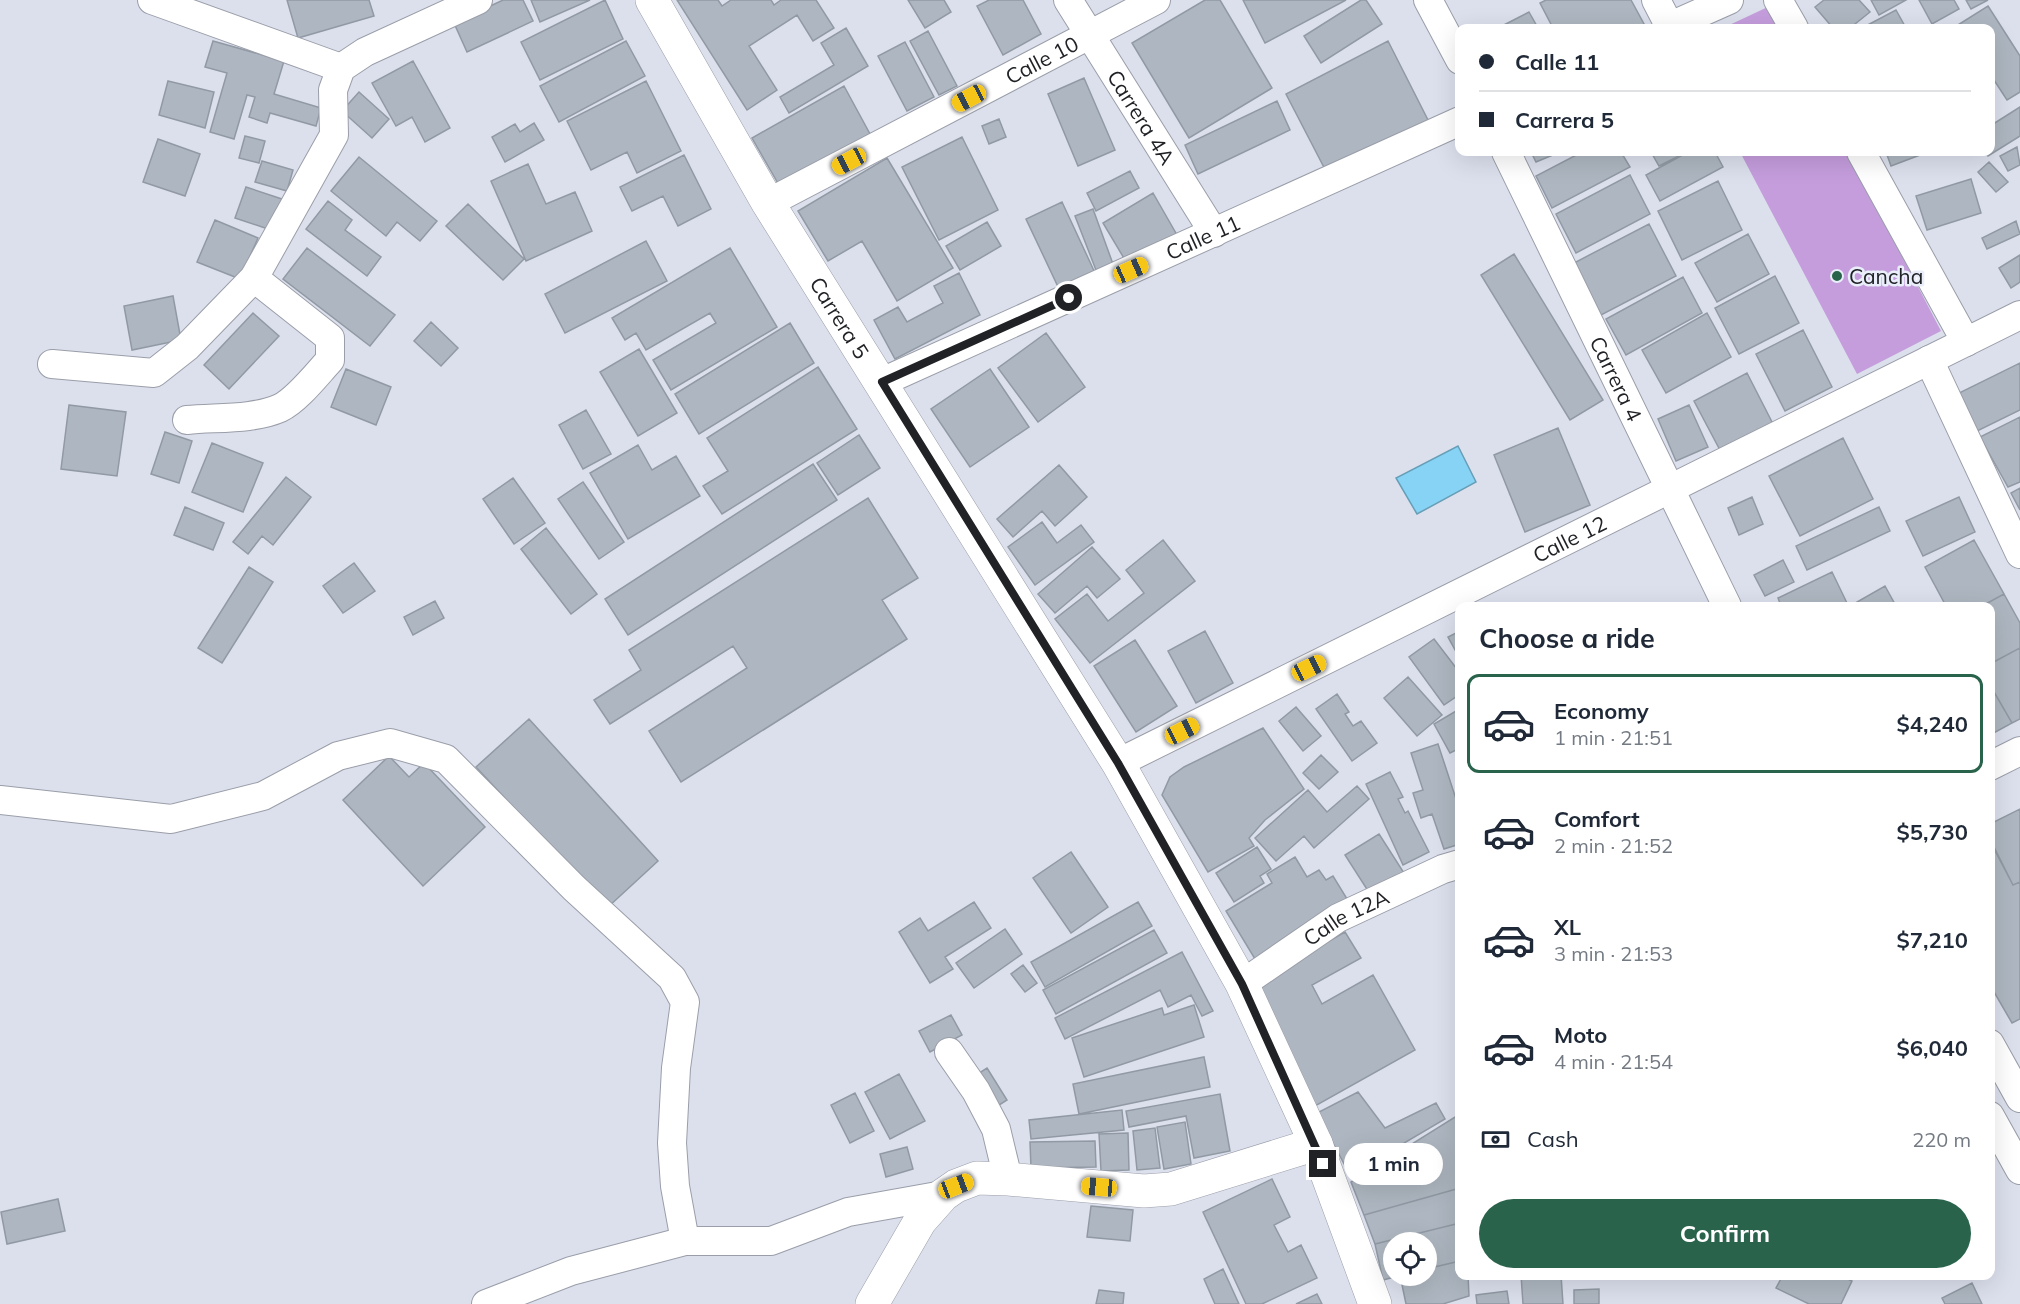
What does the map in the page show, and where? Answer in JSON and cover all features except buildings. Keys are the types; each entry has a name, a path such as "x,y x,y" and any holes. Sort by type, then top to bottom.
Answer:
{"main road":[{"name":"Carrera 5","path":"652,0 768,202 1118,763 1242,984 1316,1144 1376,1304"},
{"path":"872,1304 920,1221 943,1195 977,1178 1144,1191 1172,1189 1316,1144"}],"street":[{"path":"152,0 341,68"},
{"path":"52,364 154,373 187,347 254,278 334,135 333,90 341,68 365,52 478,0"},
{"name":"Carrera 4A","path":"1068,0 1214,233"},
{"name":"Calle 10","path":"768,202 1156,0"},
{"path":"1428,0 1455,51"},
{"path":"1656,0 1666,24"},
{"path":"1677,24 1729,0"},
{"path":"1778,0 1792,24"},
{"name":"Calle 11","path":"882,382 1455,124"},
{"name":"Carrera 4","path":"1508,156 1725,602"},
{"path":"1863,156 1966,342"},
{"path":"187,420 256,413 280,408 309,383 330,360 330,338 254,278"},
{"name":"Calle 12","path":"1118,763 2020,315"},
{"path":"1929,360 2020,554"},
{"path":"0,800 171,819 263,796 338,756 390,743 446,759 574,888 672,978 685,1002 676,1068 672,1143 675,1186 685,1240"},
{"path":"1995,764 2020,751"},
{"name":"Calle 12A","path":"1242,984 1338,918 1455,865"},
{"path":"949,1052 976,1091 996,1130 1008,1179"},
{"path":"1995,1053 2020,1098"},
{"path":"1995,1125 2020,1170"},
{"path":"486,1304 571,1271 685,1240 771,1241 848,1212 943,1195"}],"shaded area":[{"path":"1772,5 1782,24 1732,24"},
{"path":"1742,156 1850,156 1941,331 1857,374"}],"water":[{"path":"1458,446 1476,482 1417,514 1396,478"}],"place":[{"name":"Cancha","path":"1837,276"}],"route":[{"path":"1069,298 882,382 1118,763 1242,984 1316,1144 1323,1164"}]}
